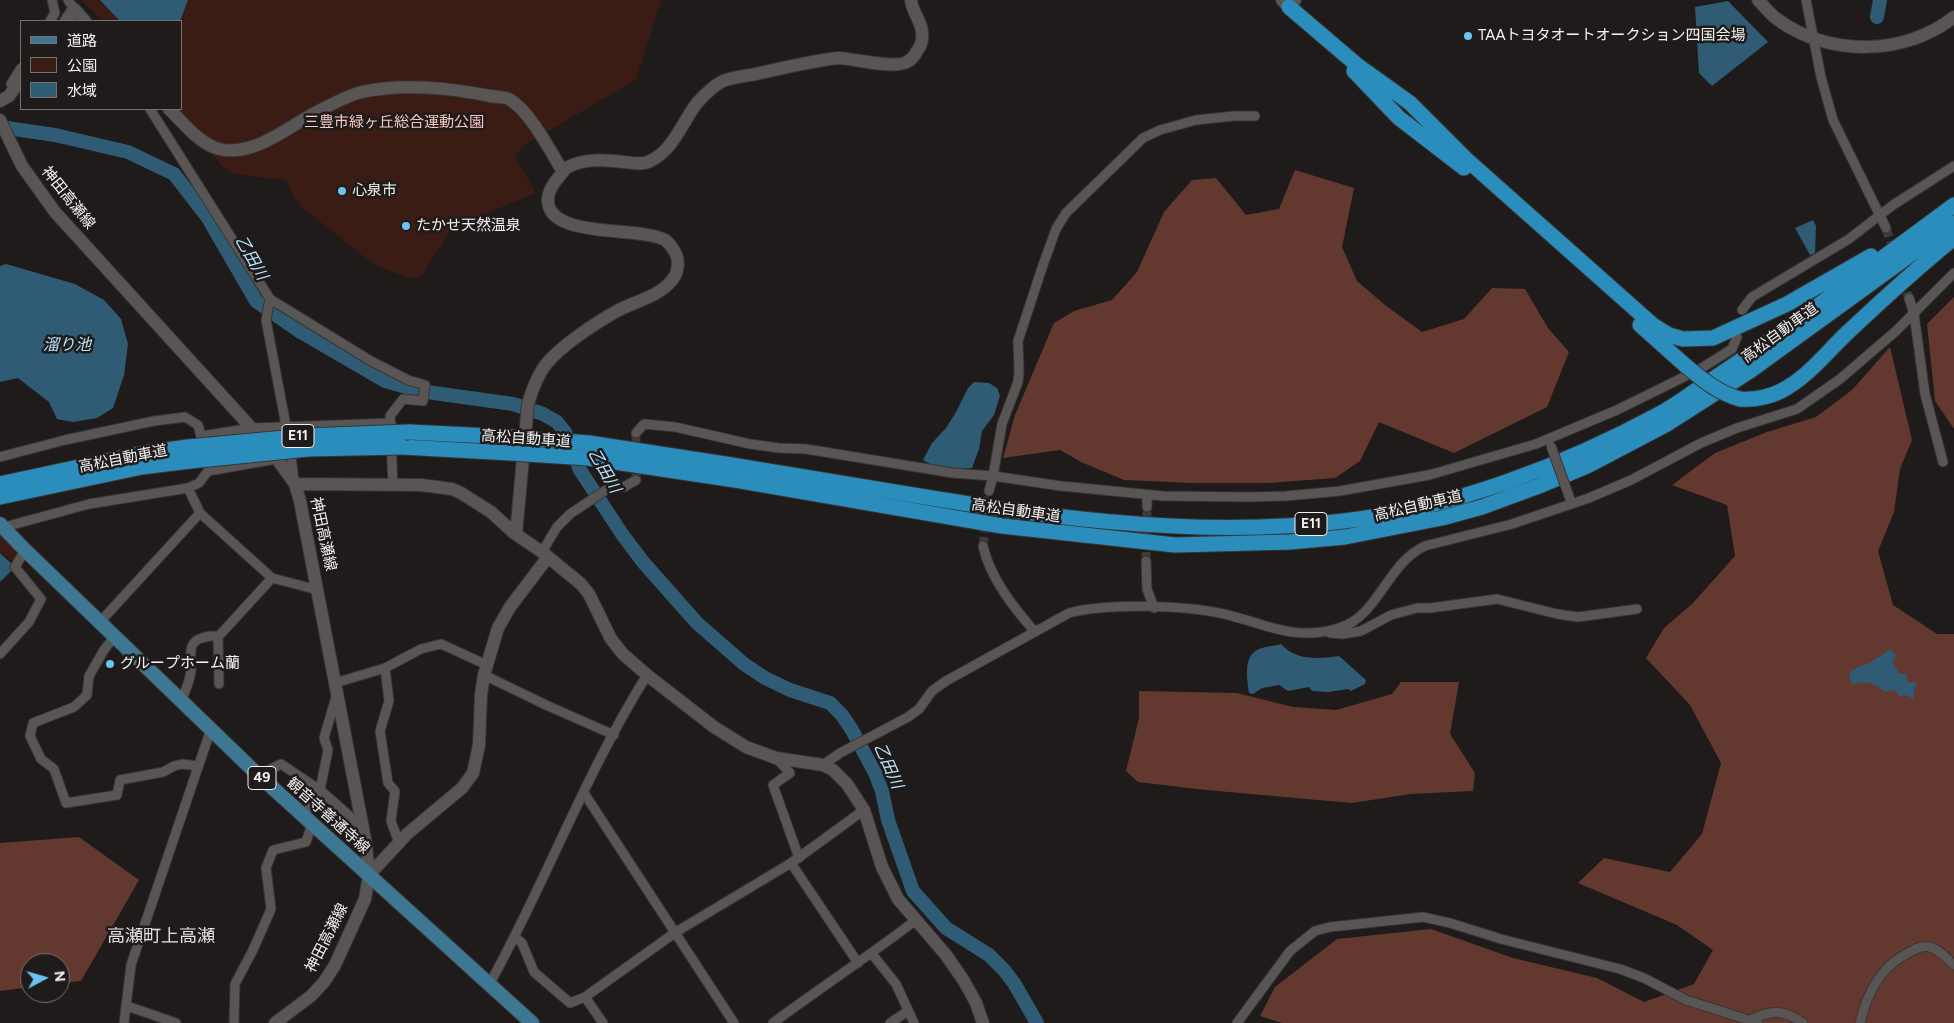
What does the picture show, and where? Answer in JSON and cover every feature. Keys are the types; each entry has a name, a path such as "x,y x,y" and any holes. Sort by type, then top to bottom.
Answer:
{"highway":[{"path":"1289,2 1357,65 1410,103 1466,159 1653,325 1669,335 1683,339 1713,338 1787,304 1921,230"},
{"path":"1289,2 1304,25 1356,73 1399,118 1460,165 1686,366 1728,396 1753,400 1767,397 1782,390 1804,375 1855,326 1954,238"},
{"name":"高松自動車道","path":"0,484 144,453 189,454 402,447 511,453 589,451 735,465 1002,510 1106,522 1230,527 1291,526 1345,521 1392,514 1438,503 1533,472 1663,412 1742,361 1954,205"},
{"name":"高松自動車道","path":"0,497 142,467 189,454 306,436 409,432 511,437 735,480 1002,526 1166,544 1290,542 1346,537 1442,518 1482,507 1587,466 1667,424 1750,371 1954,224"}],"main road":[{"name":"観音寺善通寺線","path":"3,526 25,550 211,730 532,1023"}],"street":[{"path":"51,20 55,13 52,0"},
{"path":"516,534 528,404 546,364 558,352 617,311 657,292 668,284 675,276 678,266 673,248 666,240 654,236 569,224 558,218 551,210 548,202 555,181 568,167 593,160 605,159 637,164 649,162 667,148 696,104 708,92 726,80 838,58 854,58 884,64 907,62 920,47 922,36 922,30 911,0"},
{"path":"1758,0 1777,19 1807,36 1846,47 1880,46 1910,41 1941,28 1954,17"},
{"path":"1806,0 1821,77 1833,120 1886,228"},
{"path":"66,20 71,5"},
{"path":"71,5 84,20"},
{"path":"1,101 20,70"},
{"path":"1,101 9,96 20,81"},
{"path":"170,110 198,137 218,148 234,150 258,144 315,113 360,92 392,88 444,89 472,92 508,99 525,113 563,172"},
{"path":"151,110 270,299 371,361 408,380 425,385 423,401 403,398 390,416 393,485"},
{"path":"989,491 1002,424 1018,382 1018,341 1049,247 1056,229 1066,213 1143,138 1160,130 1196,120 1255,116"},
{"name":"神田高瀬線","path":"1,122 22,166 55,212 252,428 278,459 295,484 304,514 362,827 369,875 365,899 335,965 324,982 311,996 275,1023"},
{"path":"1742,310 1752,297 1849,238 1880,214 1954,166"},
{"path":"1324,632 1351,623 1368,608 1394,572 1413,552 1425,546 1512,524 1571,501 1617,487 1700,443 1737,428 1797,409 1840,379 1914,314 1954,273"},
{"path":"1910,298 1925,394 1943,462"},
{"path":"270,299 266,320 292,456 295,484 421,485 452,489 478,502 580,584 589,594 611,639 623,654 714,727 746,747 776,758 823,765 833,770 847,784 864,810 882,867 898,899 946,955 964,981 976,1003 983,1023"},
{"path":"636,433 644,424 675,427 750,444 806,449 953,473 993,476 1061,486 1147,495 1250,497 1340,491 1429,475 1549,442 1700,369 1732,349 1738,337"},
{"path":"0,457 73,438 154,421 188,418 198,425 202,436 208,471"},
{"path":"202,436 252,428 391,423"},
{"path":"1549,442 1571,501"},
{"path":"3,526 89,504 188,488 198,483 208,471 292,456"},
{"path":"369,875 398,843 462,788 473,773 479,745 481,695 498,628 545,555 557,527 570,514 609,488 624,486 636,480"},
{"path":"188,488 200,513 272,578 318,590"},
{"path":"1147,495 1147,507"},
{"path":"100,622 200,513"},
{"path":"983,546 990,568 1017,611 1035,632"},
{"path":"0,654 28,622 41,599 14,567 25,550"},
{"path":"1146,562 1147,589 1154,608"},
{"path":"219,684 218,637 272,578"},
{"path":"823,765 840,753 908,717 919,709 932,691 946,681 1069,613 1083,609 1117,607 1154,608 1224,614 1297,634 1324,632 1343,634 1361,631 1392,615 1417,608 1458,605 1497,599 1557,614 1578,617 1637,610"},
{"path":"115,636 104,650 89,676 87,695 74,707 34,723 30,736 41,759 54,769 66,803 117,795 120,780 163,772 182,764 198,766"},
{"path":"181,701 191,671 190,654 193,643 196,640 212,636 218,637"},
{"path":"234,1023 235,984 254,950 270,909 266,868 273,850 306,842 308,820 320,790 328,750 324,738 336,689 385,668 421,649 441,644 546,705 614,734"},
{"path":"385,668 389,701 380,731 388,783 395,791 391,821 398,843"},
{"path":"489,985 614,734 647,675"},
{"path":"124,1023 131,965 211,730"},
{"path":"776,758 790,772 773,785 795,861 858,963"},
{"path":"259,775 281,764 320,790 362,827"},
{"path":"584,793 734,1023"},
{"path":"514,937 522,943 534,972 570,1003 585,997 676,932 795,861 864,810"},
{"path":"1237,1023 1290,951 1315,931 1330,927 1423,917 1450,923 1501,940 1620,969 1644,978 1686,1000 1754,1022 1763,1014 1777,1012 1796,1018 1803,1023"},
{"path":"773,1023 872,954 916,920"},
{"path":"1860,1023 1872,987 1885,969 1897,958 1918,948 1928,946 1936,949 1954,965"},
{"path":"872,954 896,984 914,1023"},
{"path":"585,997 603,1023"},
{"path":"127,1006 176,1023"},
{"path":"890,1023 908,1011"}],"green space":[{"name":"三豊市緑ヶ丘総合運動公園","path":"81,0 661,0 636,80 522,146 515,157 536,193 473,219 450,232 421,276 411,279 373,264 298,204 286,180 234,174 221,165 180,110 182,110 182,20 102,20"},
{"path":"0,532 21,550 14,563 0,551"}],"shaded area":[{"path":"1295,170 1354,188 1342,247 1357,281 1385,305 1422,332 1464,319 1492,288 1525,289 1548,328 1569,352 1547,407 1454,453 1379,422 1360,461 1335,478 1268,483 1192,483 1124,480 1081,462 1060,450 1003,458 1015,415 1054,323 1074,311 1112,300 1137,272 1164,212 1192,180 1216,178 1246,215 1279,209"},
{"path":"1954,297 1954,429 1935,401 1927,324"},
{"path":"1890,347 1912,440 1900,469 1894,512 1878,551 1893,605 1937,634 1954,634 1954,1023 1282,1023 1260,1016 1275,987 1337,939 1431,929 1513,958 1597,978 1644,1002 1694,984 1713,950 1677,925 1578,883 1604,858 1670,872 1702,834 1721,763 1690,705 1646,658 1664,628 1692,604 1735,556 1727,505 1672,485 1715,453 1767,432 1816,417 1852,390"},
{"path":"1401,682 1459,682 1450,734 1475,773 1473,791 1410,794 1352,803 1138,782 1126,771 1139,718 1139,691 1237,693 1293,707 1336,710 1392,694"},
{"path":"79,837 139,880 81,981 70,982 70,953 20,953 20,988 0,991 0,843"}],"water":[{"path":"100,0 188,0 180,20 119,20"},
{"path":"1728,1 1768,42 1712,86 1699,73 1695,7"},
{"path":"1813,220 1816,226 1815,253 1810,255 1795,228"},
{"name":"溜り池","path":"6,264 75,284 104,300 121,319 128,344 124,375 113,408 97,418 73,422 57,419 49,402 18,378 0,382 0,266"},
{"path":"974,382 989,383 997,388 1000,396 994,415 982,431 979,449 972,468 953,469 940,467 923,460 932,443 946,428 968,388"},
{"path":"0,553 15,567 0,582"},
{"path":"1281,644 1287,650 1308,658 1339,656 1366,680 1365,684 1351,691 1348,689 1328,692 1312,691 1309,687 1288,691 1279,685 1262,688 1253,694 1249,693 1247,667 1251,655 1262,648"},
{"path":"1891,649 1896,656 1892,663 1900,674 1906,674 1908,683 1917,682 1914,690 1914,700 1907,695 1899,696 1895,690 1885,692 1869,683 1852,685 1849,673 1860,666 1868,664"}],"waterway":[{"path":"1877,17 1880,0"},
{"name":"乙田川","path":"0,127 55,135 128,152 174,174 208,218 256,301 299,331 385,381 420,391 513,404 543,414 557,422 565,432 580,470 622,534 643,562 697,623 744,664 765,678 790,690 830,703 842,715 875,773 882,791 888,820 913,891 946,928 989,955 1004,970 1014,983 1037,1023"}],"tunnel":[{"path":"1886,228 1909,298"},
{"path":"636,433 636,480"},
{"path":"983,546 989,491"},
{"path":"1146,561 1147,507"}],"place":[{"name":"TAAトヨタオートオークション四国会場","path":"1468,36"},
{"name":"心泉市","path":"342,191"},
{"name":"たかせ天然温泉","path":"406,226"},
{"name":"グループホーム蘭","path":"110,664"}],"district":[{"name":"高瀬町上高瀬","path":"161,937"}]}
